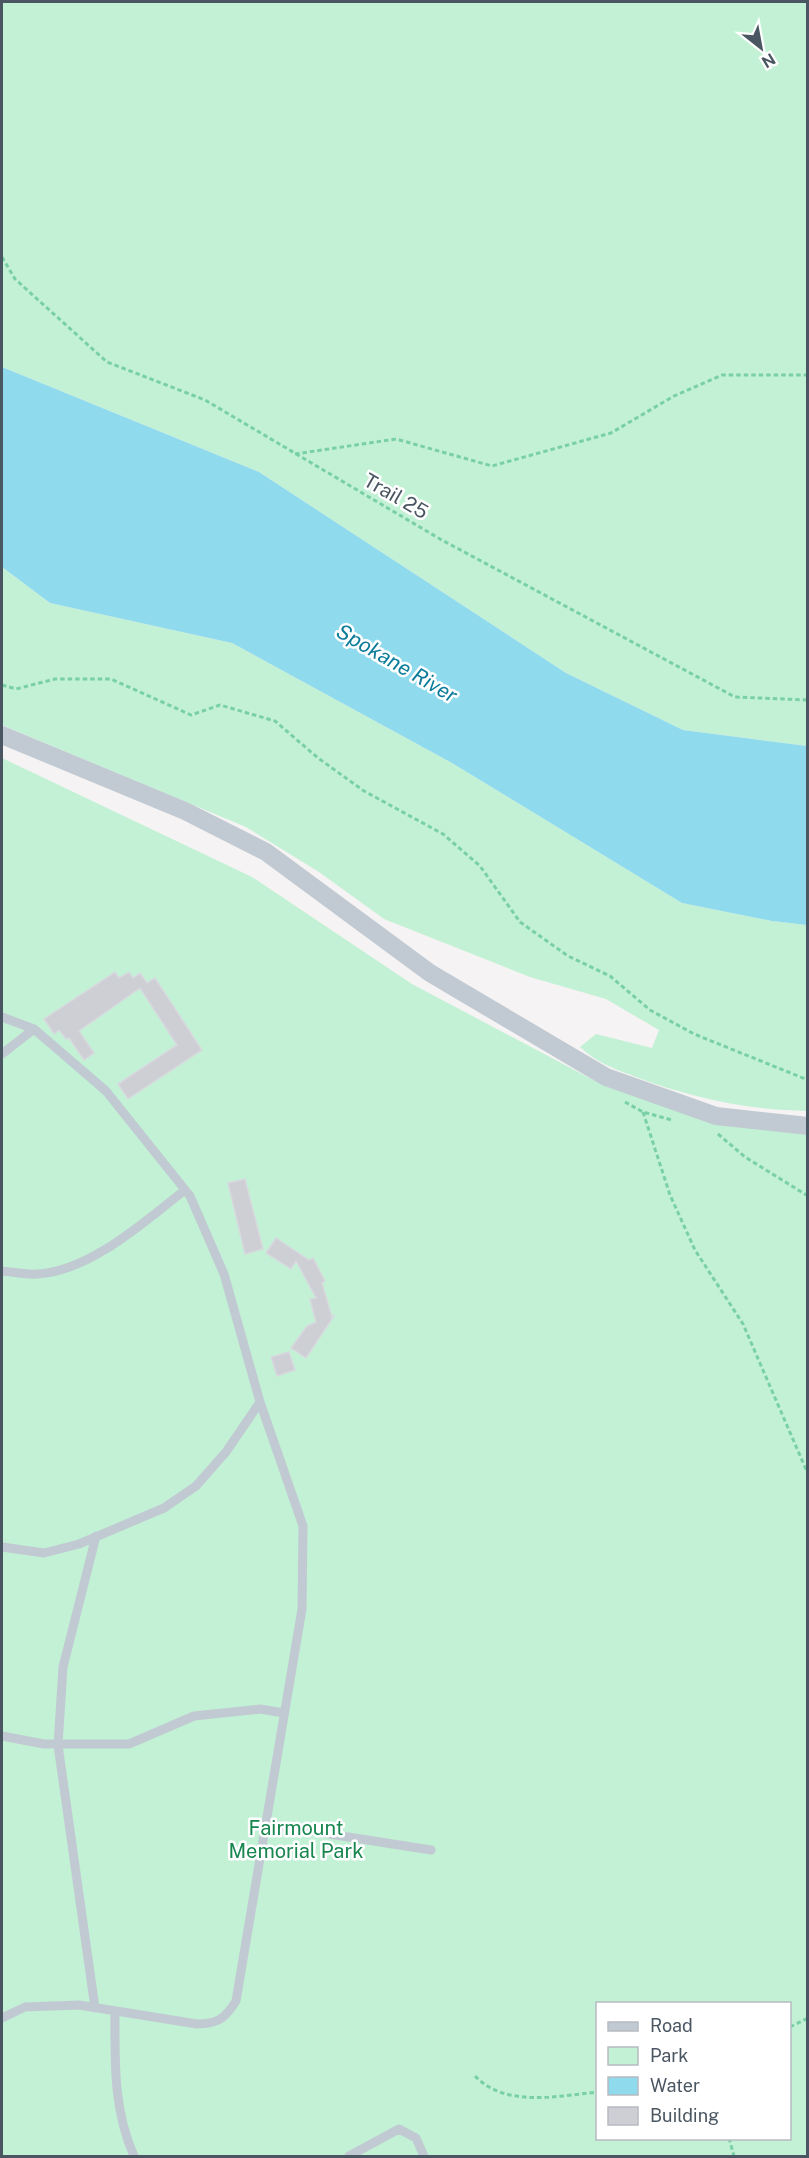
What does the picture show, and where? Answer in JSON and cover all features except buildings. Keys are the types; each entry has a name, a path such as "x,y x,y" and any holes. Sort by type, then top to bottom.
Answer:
{"street":[{"path":"2,735 185,811 266,852 430,974 606,1077 716,1116 807,1126"}],"lane":[{"path":"2,1017 34,1029 106,1091 185,1190 224,1274 260,1401 303,1526 302,1609 236,2001 227,2014 215,2024 197,2024 79,2005 25,2007 2,2018"},
{"path":"2,1054 34,1029"},
{"path":"2,1271 40,1274 103,1251 140,1228 185,1190"},
{"path":"2,1547 44,1553 79,1544 164,1508 196,1486 226,1452 260,1401"},
{"path":"95,2007 58,1744 63,1667 96,1536"},
{"path":"2,1736 58,1744 129,1744 194,1716 230,1710 260,1709 284,1713"},
{"path":"266,1824 431,1850"},
{"path":"115,2011 116,2089 122,2130 134,2157"},
{"path":"349,2157 399,2129 416,2138 424,2157"}],"path":[{"name":"Trail 25","path":"2,257 15,279 107,362 205,400 440,539 735,697 807,700"},
{"path":"293,454 396,439 492,466 611,433 674,396 722,375 807,375"},
{"path":"2,685 16,689 55,679 111,679 190,715 220,705 275,721 318,758 364,791 444,834 480,866 520,922 568,956 610,976 650,1010 694,1034 807,1080"},
{"path":"643,1112 679,1214 695,1250 743,1324 807,1474"},
{"path":"717,1132 744,1157 807,1196"},
{"path":"791,2026 807,2018"},
{"path":"475,2076 487,2087 506,2095 529,2097 596,2092"},
{"path":"729,2140 734,2157"}],"green space":[{"path":"2,2 807,2 807,746 683,730 566,673 259,472 2,367"},
{"path":"2,567 50,603 232,643 452,763 682,903 772,921 807,925 807,1111 720,1102 657,1084 606,1065 580,1047 596,1034 652,1048 659,1030 606,999 530,977 384,919 319,872 246,827 2,725"},
{"name":"Fairmount Memorial Park","path":"2,758 252,877 412,984 597,1082 807,1134 807,2156 2,2156"}],"water":[{"name":"Spokane River","path":"2,367 259,472 566,673 683,730 807,746 807,925 772,921 682,903 452,763 232,643 50,603 2,567"}]}
